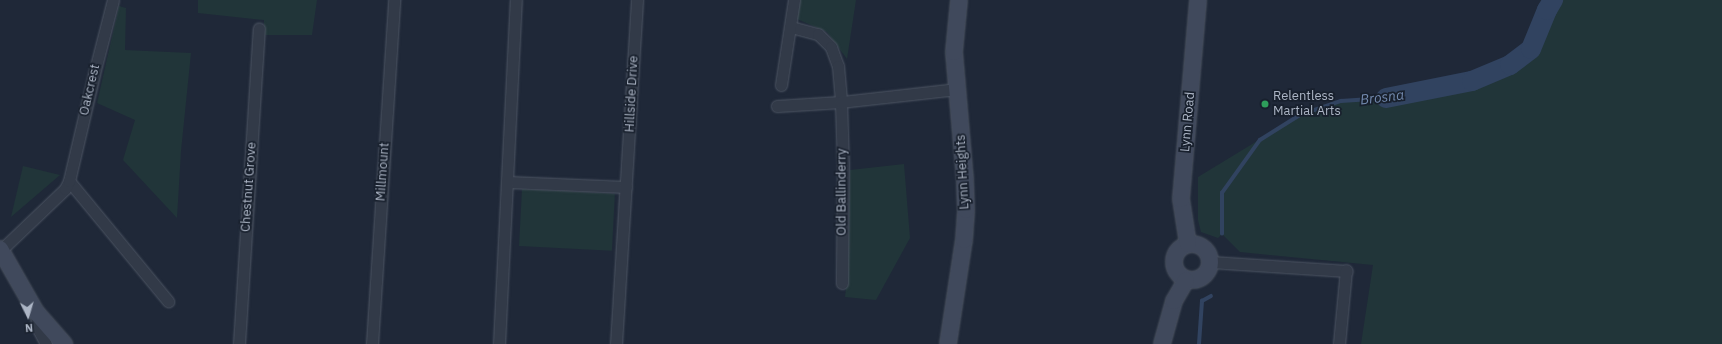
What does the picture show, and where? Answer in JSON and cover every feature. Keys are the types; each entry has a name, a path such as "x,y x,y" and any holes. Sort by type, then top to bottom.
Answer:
{"street":[{"name":"Oakcrest","path":"0,249 65,190 69,182 113,0"},
{"name":"Millmount","path":"372,344 394,0"},
{"path":"499,344 516,0"},
{"name":"Hillside Drive","path":"616,344 637,0"},
{"path":"781,85 794,0"},
{"name":"Lynn Heights","path":"948,344 964,240 966,210 965,180 954,52 959,0"},
{"name":"Lynn Road","path":"1188,244 1182,199 1198,0"},
{"name":"Old Ballinderry","path":"791,27 818,34 831,47 838,66 841,102 843,196 842,283"},
{"name":"Chestnut Grove","path":"240,344 259,29"},
{"path":"777,106 841,102 956,88"},
{"path":"69,182 168,301"},
{"path":"508,182 626,187"},
{"path":"1188,244 1197,244 1204,248 1209,254 1211,262 1210,270 1204,276 1196,280 1186,280 1177,272 1174,263 1175,255 1179,249 1188,244"},
{"path":"0,249 36,312 64,344"},
{"path":"1211,262 1347,270 1339,344"},
{"path":"1162,344 1174,301 1186,280"},
{"path":"36,312 37,327 46,344"}],"green space":[{"path":"198,0 317,0 312,35 264,35 264,20 198,13"},
{"path":"798,0 856,0 847,59 827,32 797,19 796,11"},
{"path":"1553,0 1722,0 1722,344 1361,344 1373,265 1240,252 1222,234 1218,238 1201,232 1198,220 1198,177 1300,115 1341,101 1386,98 1472,81 1510,65 1531,49 1547,10"},
{"path":"119,6 126,8 125,50 191,53 181,151 177,218 123,160 135,120 97,103"},
{"path":"904,164 910,238 876,300 845,297 847,280 850,170"},
{"path":"23,166 60,175 11,217"},
{"path":"522,189 615,194 612,251 519,246"}],"waterway":[{"name":"Brosna","path":"1386,98 1472,81 1510,65 1531,49 1547,10 1553,0"},
{"name":"Brosna","path":"1222,234 1222,193 1260,140 1300,115 1341,101 1386,98"},
{"name":"Brosna","path":"1199,344 1202,301 1211,296"}],"place":[{"name":"Relentless Martial Arts","path":"1265,104"}]}
